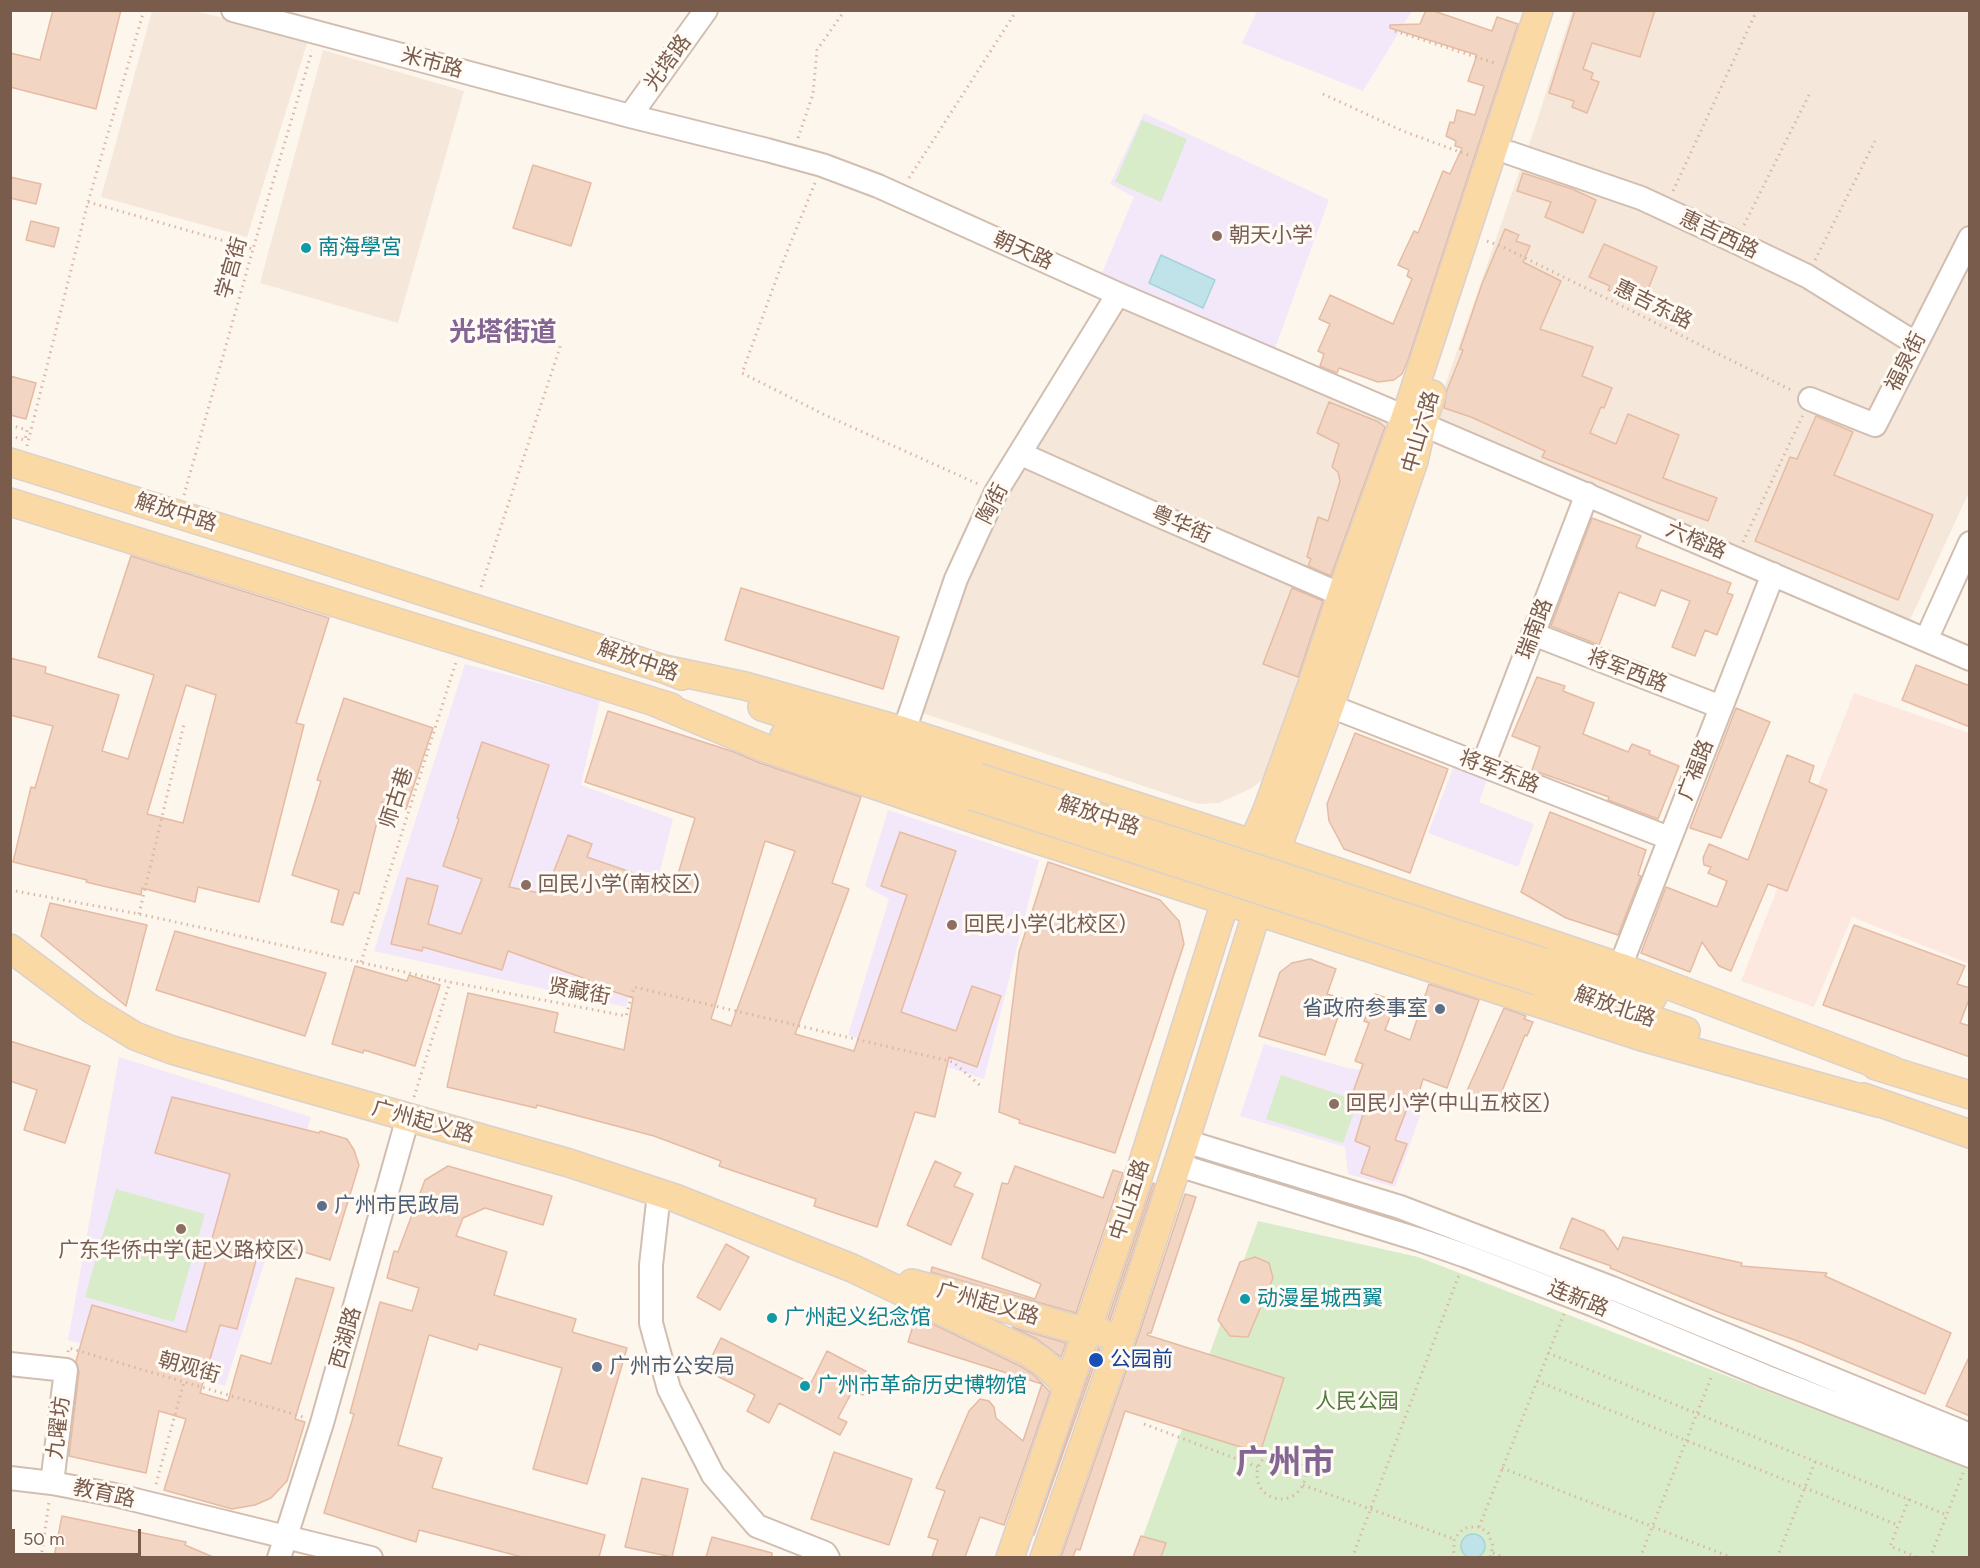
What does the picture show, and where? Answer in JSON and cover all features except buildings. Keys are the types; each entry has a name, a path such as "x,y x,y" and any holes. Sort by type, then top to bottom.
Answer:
{"main road":[{"name":"中山六路","path":"1261,873 1275,788 1342,595 1414,421 1482,239 1520,72 1539,10"},
{"name":"中山六路","path":"1261,873 1330,706 1414,461 1414,421 1500,158 1557,10"},
{"name":"解放中路","path":"16,464 664,669 727,695 975,786"},
{"name":"解放中路","path":"10,502 654,702 975,786 1261,873"},
{"path":"664,669 745,686 904,731 1261,873 1642,1037 1878,1103"},
{"path":"654,702 739,738 856,780 1227,900 1261,873"},
{"path":"1261,873 1620,967 1892,1070"},
{"name":"中山五路","path":"1010,1557 1067,1391 1227,900 1261,873"},
{"name":"中山五路","path":"1044,1557 1124,1329 1182,1153 1261,873"},
{"name":"解放北路","path":"1261,873 1540,972 1878,1103 1970,1134"},
{"name":"广州起义路","path":"10,948 91,1009 135,1036 172,1050 580,1167 659,1193 852,1268 1028,1352 1061,1379 1067,1391"},
{"name":"解放北路","path":"1540,972 1892,1070 1970,1095"},
{"name":"广州起义路","path":"852,1268 981,1301 1054,1324 1102,1333 1124,1329"}],"street":[{"name":"米市路","path":"233,10 630,116"},
{"name":"光塔路","path":"630,116 706,10"},
{"name":"朝天路","path":"630,116 822,165 898,195 1118,294 1414,421"},
{"name":"惠吉西路","path":"1500,158 1641,198 1807,276 1916,344"},
{"name":"福泉街","path":"1810,399 1875,425 1970,238"},
{"name":"陶街","path":"904,731 956,579 996,492 1118,294"},
{"name":"六榕路","path":"1414,421 1970,659"},
{"name":"粤华街","path":"1021,454 1342,595"},
{"name":"瑞南路","path":"1482,765 1587,494"},
{"path":"1926,640 1970,543"},
{"name":"广福路","path":"1620,967 1773,574"},
{"name":"将军西路","path":"1533,634 1721,707"},
{"name":"将军东路","path":"1330,706 1669,838"},
{"name":"西湖路","path":"283,1547 322,1423 408,1117"},
{"name":"连新路","path":"1182,1153 1571,1296 1968,1461"},
{"name":"连新路","path":"1182,1153 1400,1207 1612,1288 1970,1435"},
{"path":"659,1193 651,1265 651,1323 669,1389 712,1475 757,1526 825,1553 828,1557"},
{"path":"10,1364 66,1370"},
{"name":"九曜坊","path":"52,1483 66,1370"},
{"name":"教育路","path":"10,1478 52,1483 151,1504 283,1547 370,1557"}],"path":[{"path":"16,464 144,10"},
{"path":"792,156 813,94 817,50 845,10"},
{"path":"898,195 1017,10"},
{"path":"1665,209 1757,10"},
{"path":"1395,31 1520,72"},
{"name":"学宫街","path":"179,514 317,32"},
{"path":"1736,242 1810,93"},
{"path":"1323,94 1403,131 1500,158"},
{"path":"1807,276 1875,141"},
{"path":"822,165 780,269 742,374 825,415 996,492"},
{"path":"88,202 253,249"},
{"name":"惠吉东路","path":"1482,239 1505,248 1810,399"},
{"path":"474,608 561,344"},
{"path":"1736,558 1810,399"},
{"path":"10,425 27,430 25,440 10,436"},
{"name":"师古巷","path":"361,962 462,643"},
{"path":"139,914 184,724"},
{"name":"贤藏街","path":"10,890 139,914 450,982 626,1016 634,987 953,1062 982,1087"},
{"path":"408,1117 450,982"},
{"path":"1352,1557 1466,1256"},
{"path":"1479,1527 1571,1296"},
{"name":"朝观街","path":"66,1370 69,1348 322,1423"},
{"path":"1548,1353 1947,1515"},
{"path":"1640,1557 1719,1357"},
{"path":"1537,1381 1898,1525"},
{"path":"151,1504 183,1382"},
{"path":"1144,1424 1258,1467"},
{"path":"1283,1451 1293,1454 1305,1470 1303,1485 1293,1496 1285,1499 1268,1496 1258,1483 1258,1467 1272,1452 1283,1451"},
{"path":"1777,1557 1815,1461"},
{"path":"1930,1557 1968,1461"},
{"path":"1502,1468 1733,1557"},
{"name":"九曜坊","path":"42,1557 52,1483"},
{"path":"1303,1485 1454,1539"},
{"path":"1910,1499 1890,1546 1919,1557"},
{"path":"1457,1557 1454,1552 1454,1539 1463,1529 1469,1527 1479,1527 1488,1533 1492,1539 1490,1557"},
{"path":"1492,1552 1505,1557"}],"shaded area":[{"path":"152,11 193,11 309,37 247,237 101,197"},
{"path":"1257,11 1412,11 1363,91 1242,43"},
{"path":"1572,11 1969,11 1969,492 1909,622 1434,417 1536,124"},
{"path":"323,50 464,91 398,323 260,283"},
{"name":"朝天小学","path":"1144,113 1329,200 1274,351 1102,273 1134,197 1110,184"},
{"path":"1118,307 1394,424 1265,778 1252,788 1219,803 1198,804 916,711 962,586 1003,500"},
{"name":"回民小学(南校区)","path":"465,664 600,699 581,785 673,819 626,1007 374,951"},
{"path":"1854,693 1969,733 1969,964 1852,917 1814,1007 1741,981"},
{"path":"1455,763 1489,775 1479,802 1534,824 1518,867 1428,833"},
{"name":"回民小学(北校区)","path":"888,810 1039,860 984,1079 848,1035 889,899 865,886"},
{"name":"回民小学(中山五校区)","path":"1264,1044 1344,1067 1378,1073 1428,1093 1395,1187 1348,1174 1345,1147 1240,1116"},
{"name":"广东华侨中学(起义路校区)","path":"119,1057 311,1117 225,1386 68,1340"}],"green space":[{"path":"1142,120 1187,139 1161,202 1115,182"},
{"path":"1281,1075 1358,1101 1343,1143 1266,1119"},
{"path":"116,1189 205,1214 174,1322 85,1297"},
{"name":"人民公园","path":"1258,1221 1418,1257 1969,1469 1969,1557 1135,1558"}],"water":[{"path":"1161,255 1215,280 1203,308 1149,283"},
{"path":"1473,1534 1478,1535 1484,1541 1484,1551 1478,1557 1473,1558 1468,1557 1462,1551 1461,1546 1462,1541 1468,1535"}],"place":[{"name":"朝天小学","path":"1217,236"},
{"name":"南海學宮","path":"306,248"},
{"name":"回民小学(南校区)","path":"526,885"},
{"name":"回民小学(北校区)","path":"952,925"},
{"name":"省政府参事室","path":"1440,1009"},
{"name":"回民小学(中山五校区)","path":"1334,1104"},
{"name":"广州市民政局","path":"322,1206"},
{"name":"广东华侨中学(起义路校区)","path":"181,1229"},
{"name":"动漫星城西翼","path":"1245,1299"},
{"name":"广州起义纪念馆","path":"772,1318"},
{"name":"公园前","path":"1096,1360"},
{"name":"广州市公安局","path":"597,1367"},
{"name":"广州市革命历史博物馆","path":"805,1386"}],"district":[{"name":"光塔街道","path":"503,333"},
{"name":"广州市","path":"1285,1463"}]}
